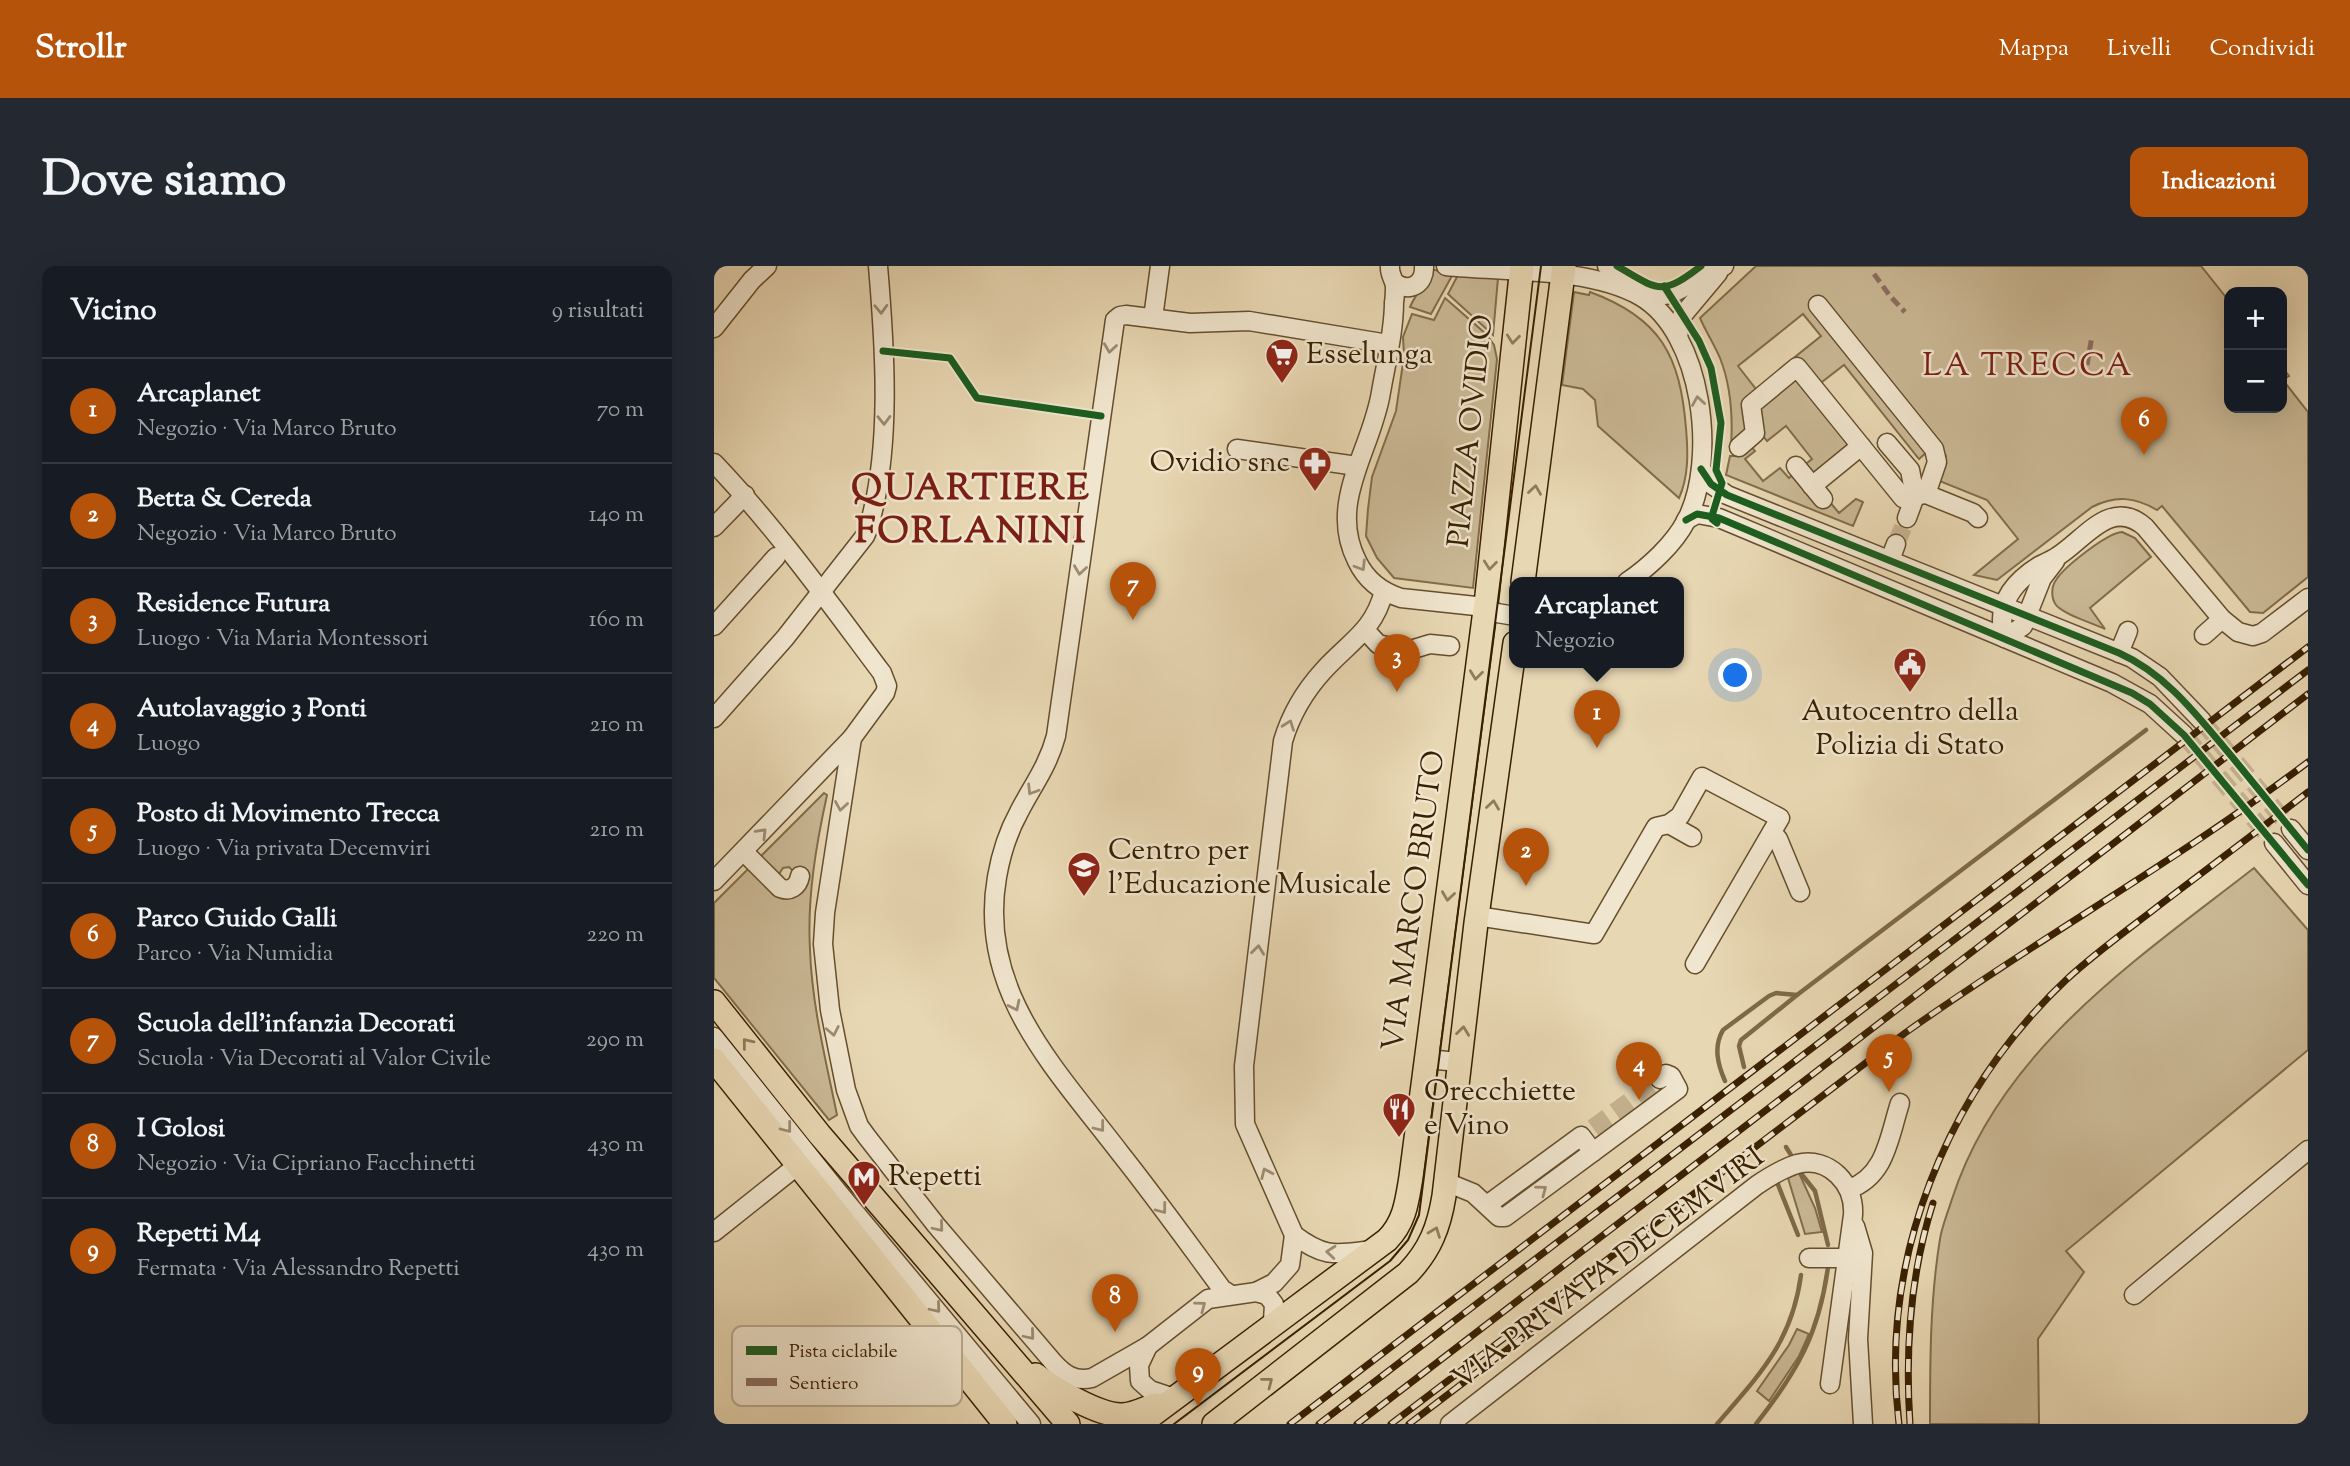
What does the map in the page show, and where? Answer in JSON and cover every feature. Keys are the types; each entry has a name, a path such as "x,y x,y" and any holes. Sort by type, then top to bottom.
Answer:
{"main road":[{"name":"PIAZZA OVIDIO","path":"1485,607 1521,269"},
{"path":"1524,577 1563,270"},
{"name":"VIA MARCO BRUTO","path":"1140,1424 1387,1240 1399,1226 1407,1203 1485,607"},
{"path":"1214,1424 1408,1273 1425,1254 1436,1234 1445,1189 1477,916 1512,668"},
{"path":"714,1002 820,1135 992,1335 1060,1419"},
{"path":"717,1072 806,1163 930,1326"},
{"path":"806,1163 830,1165 843,1172 873,1208 907,1236"},
{"path":"992,1335 1044,1381 1101,1411 1115,1415 1129,1414 1174,1398"},
{"path":"962,1368 1005,1424"}],"street":[{"path":"714,328 752,280 768,266"},
{"path":"714,718 769,656 865,536 873,510 884,434 878,266"},
{"path":"1153,318 1160,266"},
{"path":"1424,266 1422,279 1399,279 1378,408 1350,493 1346,535 1360,568 1384,591 1401,598 1485,607 1509,615"},
{"path":"1446,266 1563,270 1638,295 1656,296 1671,294 1725,266"},
{"path":"1607,266 1665,318 1678,336 1687,355 1701,425 1701,469 1686,520 1655,559 1633,577"},
{"path":"1678,336 1682,316 1725,266"},
{"path":"1818,306 1934,449 1937,462 1907,517"},
{"path":"1234,1295 1222,1289 1033,1037 1017,1011 999,962 993,925 997,876 1006,841 1020,810 1047,765 1056,736 1117,317 1123,315 1190,323 1249,321 1390,336"},
{"path":"1739,447 1755,433 1751,405 1797,367 1903,498 1920,495 1973,513 1978,518"},
{"path":"1888,443 1910,470 1920,495"},
{"path":"1796,466 1817,493 1861,446"},
{"path":"1237,449 1357,466"},
{"path":"714,463 744,495 821,591 882,673 887,686 885,693 852,738 714,881"},
{"path":"1701,469 1711,484 1727,495 1893,552 2003,606 2119,653 2160,677 2202,721"},
{"path":"714,527 744,495"},
{"path":"1686,520 1697,514 1719,518 1941,620 2005,638 2132,693 2150,704 2184,734"},
{"path":"2005,638 2001,617 2003,606 2027,575 2058,557 2112,517 2130,518 2145,527 2222,620 2245,634 2262,633 2308,598"},
{"path":"716,619 776,557"},
{"path":"2005,638 2023,626 2042,578 2058,557"},
{"path":"852,738 825,914 824,959 832,1025 841,1069 859,1126 936,1225 1040,1347 1066,1374 1079,1380 1092,1378 1148,1346 1208,1300 1256,1292 1274,1283 1285,1273 1293,1253 1294,1235 1245,1124 1244,1066 1283,741 1289,721 1308,689 1365,630 1378,613 1384,591"},
{"path":"2204,635 2222,620"},
{"path":"1365,630 1378,644 1408,651 1430,644 1450,646"},
{"path":"2119,653 2128,631"},
{"path":"1477,916 1594,934 1656,827 1669,824 1680,816 1702,777 1780,818 1695,964"},
{"path":"1669,824 1692,838"},
{"path":"2291,829 2308,850"},
{"path":"1772,832 1778,839 1800,892"},
{"path":"2274,844 2308,885"},
{"path":"744,852 780,888 794,888 800,876"},
{"path":"714,1037 806,1163 947,1326"},
{"path":"1426,1059 1460,1062"},
{"path":"1445,1189 1467,1189 1499,1217 1505,1217 1678,1089 1671,1076 1666,1074 1660,1079"},
{"path":"1830,1384 1853,1215 1853,1201 1849,1189 1865,1182 1877,1171 1900,1103"},
{"path":"1487,1205 1587,1132 1593,1152"},
{"path":"2134,1295 2308,1150"},
{"path":"714,1232 806,1163"},
{"name":"VIA PRIVATA DECEMVIRI","path":"1450,1424 1767,1179 1793,1166 1811,1163 1832,1170 1842,1178 1849,1189"},
{"path":"1853,1215 1863,1253 1858,1339 1863,1424"},
{"path":"1294,1235 1327,1254 1373,1250"},
{"path":"1809,1258 1847,1258"},
{"path":"1256,1292 1267,1295 1274,1304 1273,1321 1264,1331"},
{"path":"962,1344 1031,1424"},
{"path":"1148,1346 1139,1365 1140,1381 1150,1390 1174,1398"}],"shaded area":[{"path":"1756,266 2201,266 2224,295 2224,413 2287,413 2287,385 2308,412 2308,577 2263,613 2250,612 2162,506 2157,510 2141,502 2125,499 2092,507 1997,580 1974,575 2018,539 1987,500 1937,480 1946,456 1822,301 1928,451 1919,459 1844,365 1818,385 1795,357 1821,336 1803,314 1738,366 1759,393 1749,432 1731,446 1727,379 1700,318"},
{"path":"1430,269 1453,274 1431,314 1410,307"},
{"path":"1459,273 1498,278 1493,335 1448,294"},
{"path":"1574,292 1589,295 1590,292 1634,314 1650,327 1672,360 1683,403 1687,446 1686,472 1679,498 1598,426 1595,400 1583,389 1562,385"},
{"path":"1445,298 1486,334 1494,345 1497,359 1473,588 1394,578 1377,558 1366,536 1372,477 1396,411 1404,356 1403,337 1412,314 1434,320"},
{"path":"1796,374 1853,446 1812,479 1802,467 1812,459 1786,426 1767,441 1761,433 1757,406"},
{"path":"1749,444 1755,451 1745,459 1763,481 1780,468 1789,478 1795,473 1829,501 1839,513 1856,499 1863,502 1853,526 1726,475 1730,456 1735,456"},
{"path":"2122,532 2135,538 2151,557 2090,608 2105,629 2060,609 2054,602 2052,592 2054,583 2061,574 2097,544"},
{"path":"824,793 827,795 813,872 809,930 817,1013 837,1115 829,1120 714,978 714,903 749,868 787,897 794,872 789,867 783,868 779,874 780,879 759,858"},
{"path":"2254,868 2308,930 2308,1050 2066,1251 2084,1272 2038,1339 2039,1424 1930,1424 1932,1308 1940,1239 1952,1199 1974,1146 2003,1097 2038,1053 2077,1012 2119,974"},
{"path":"1799,1173 1815,1208 1822,1232 1805,1234 1788,1178"},
{"path":"1797,1329 1809,1334 1799,1356 1769,1401 1757,1391"}],"waterway":[{"path":"1725,1081 1718,1056 1718,1043 1723,1030 1769,996 1776,993 1797,995 2146,730"},
{"path":"1744,1067 1739,1046 1741,1040 1797,995"},
{"path":"1786,1147 1791,1155"},
{"path":"1799,1171 1815,1191 1828,1245"},
{"path":"1777,1182 1798,1235"},
{"path":"1756,1424 1783,1387 1804,1351 1819,1312 1828,1267"},
{"path":"1717,1424 1772,1356 1790,1320 1801,1275"}],"tunnel":[{"path":"1896,544 1907,518"},
{"path":"2202,721 2291,829"},
{"path":"2184,735 2274,843"},
{"path":"1593,1128 1660,1079"}],"tram line":[{"path":"1174,1424 1390,1261 1408,1240 1419,1215 1541,266"}],"railway":[{"path":"1290,1424 2308,647"},
{"path":"1319,1424 2308,670"},
{"path":"1357,1424 2308,694"},
{"path":"1391,1424 1905,1033 2159,866 2308,762"},
{"path":"1899,1424 1896,1362 1900,1301 1911,1241 1930,1183 1955,1127 1986,1074 2024,1025 2077,970 2308,792"},
{"path":"1910,1424 1908,1368 1911,1312 1919,1257 1933,1203"},
{"path":"1409,1424 1530,1332"}],"marked path":[{"path":"1874,274 1905,312"},
{"path":"2087,365 2092,336"}],"cycle path":[{"path":"1617,266 1659,287 1677,282 1701,266"},
{"path":"1664,286 1699,341 1711,368 1721,423 1716,470 1722,483 1712,516 1717,523"},
{"path":"883,351 950,358 977,398 1101,416"},
{"path":"1701,469 1711,484 1727,495 2137,662 2168,685 2195,713 2308,850"},
{"path":"1686,520 1697,514 1719,518 2132,693 2150,704 2184,735 2308,885"}],"place":[{"name":"Esselunga","path":"1282,385"},
{"name":"Parco Guido Galli","path":"2144,455"},
{"name":"Ovidio snc","path":"1315,493"},
{"name":"Scuola dell'infanzia Decorati","path":"1133,620"},
{"name":"Residence Futura","path":"1397,692"},
{"name":"Autocentro della Polizia di Stato","path":"1910,694"},
{"name":"Arcaplanet","path":"1597,748"},
{"name":"Betta & Cereda","path":"1526,886"},
{"name":"Centro per l'Educazione Musicale","path":"1084,898"},
{"name":"Posto di Movimento Trecca","path":"1889,1092"},
{"name":"Autolavaggio 3 Ponti","path":"1639,1100"},
{"name":"Orecchiette e Vino","path":"1399,1139"},
{"name":"Repetti","path":"864,1207"},
{"name":"I Golosi","path":"1115,1332"},
{"name":"Repetti M4","path":"1198,1406"}],"district":[{"name":"LA TRECCA","path":"2028,367"},
{"name":"QUARTIERE FORLANINI","path":"971,512"}]}
